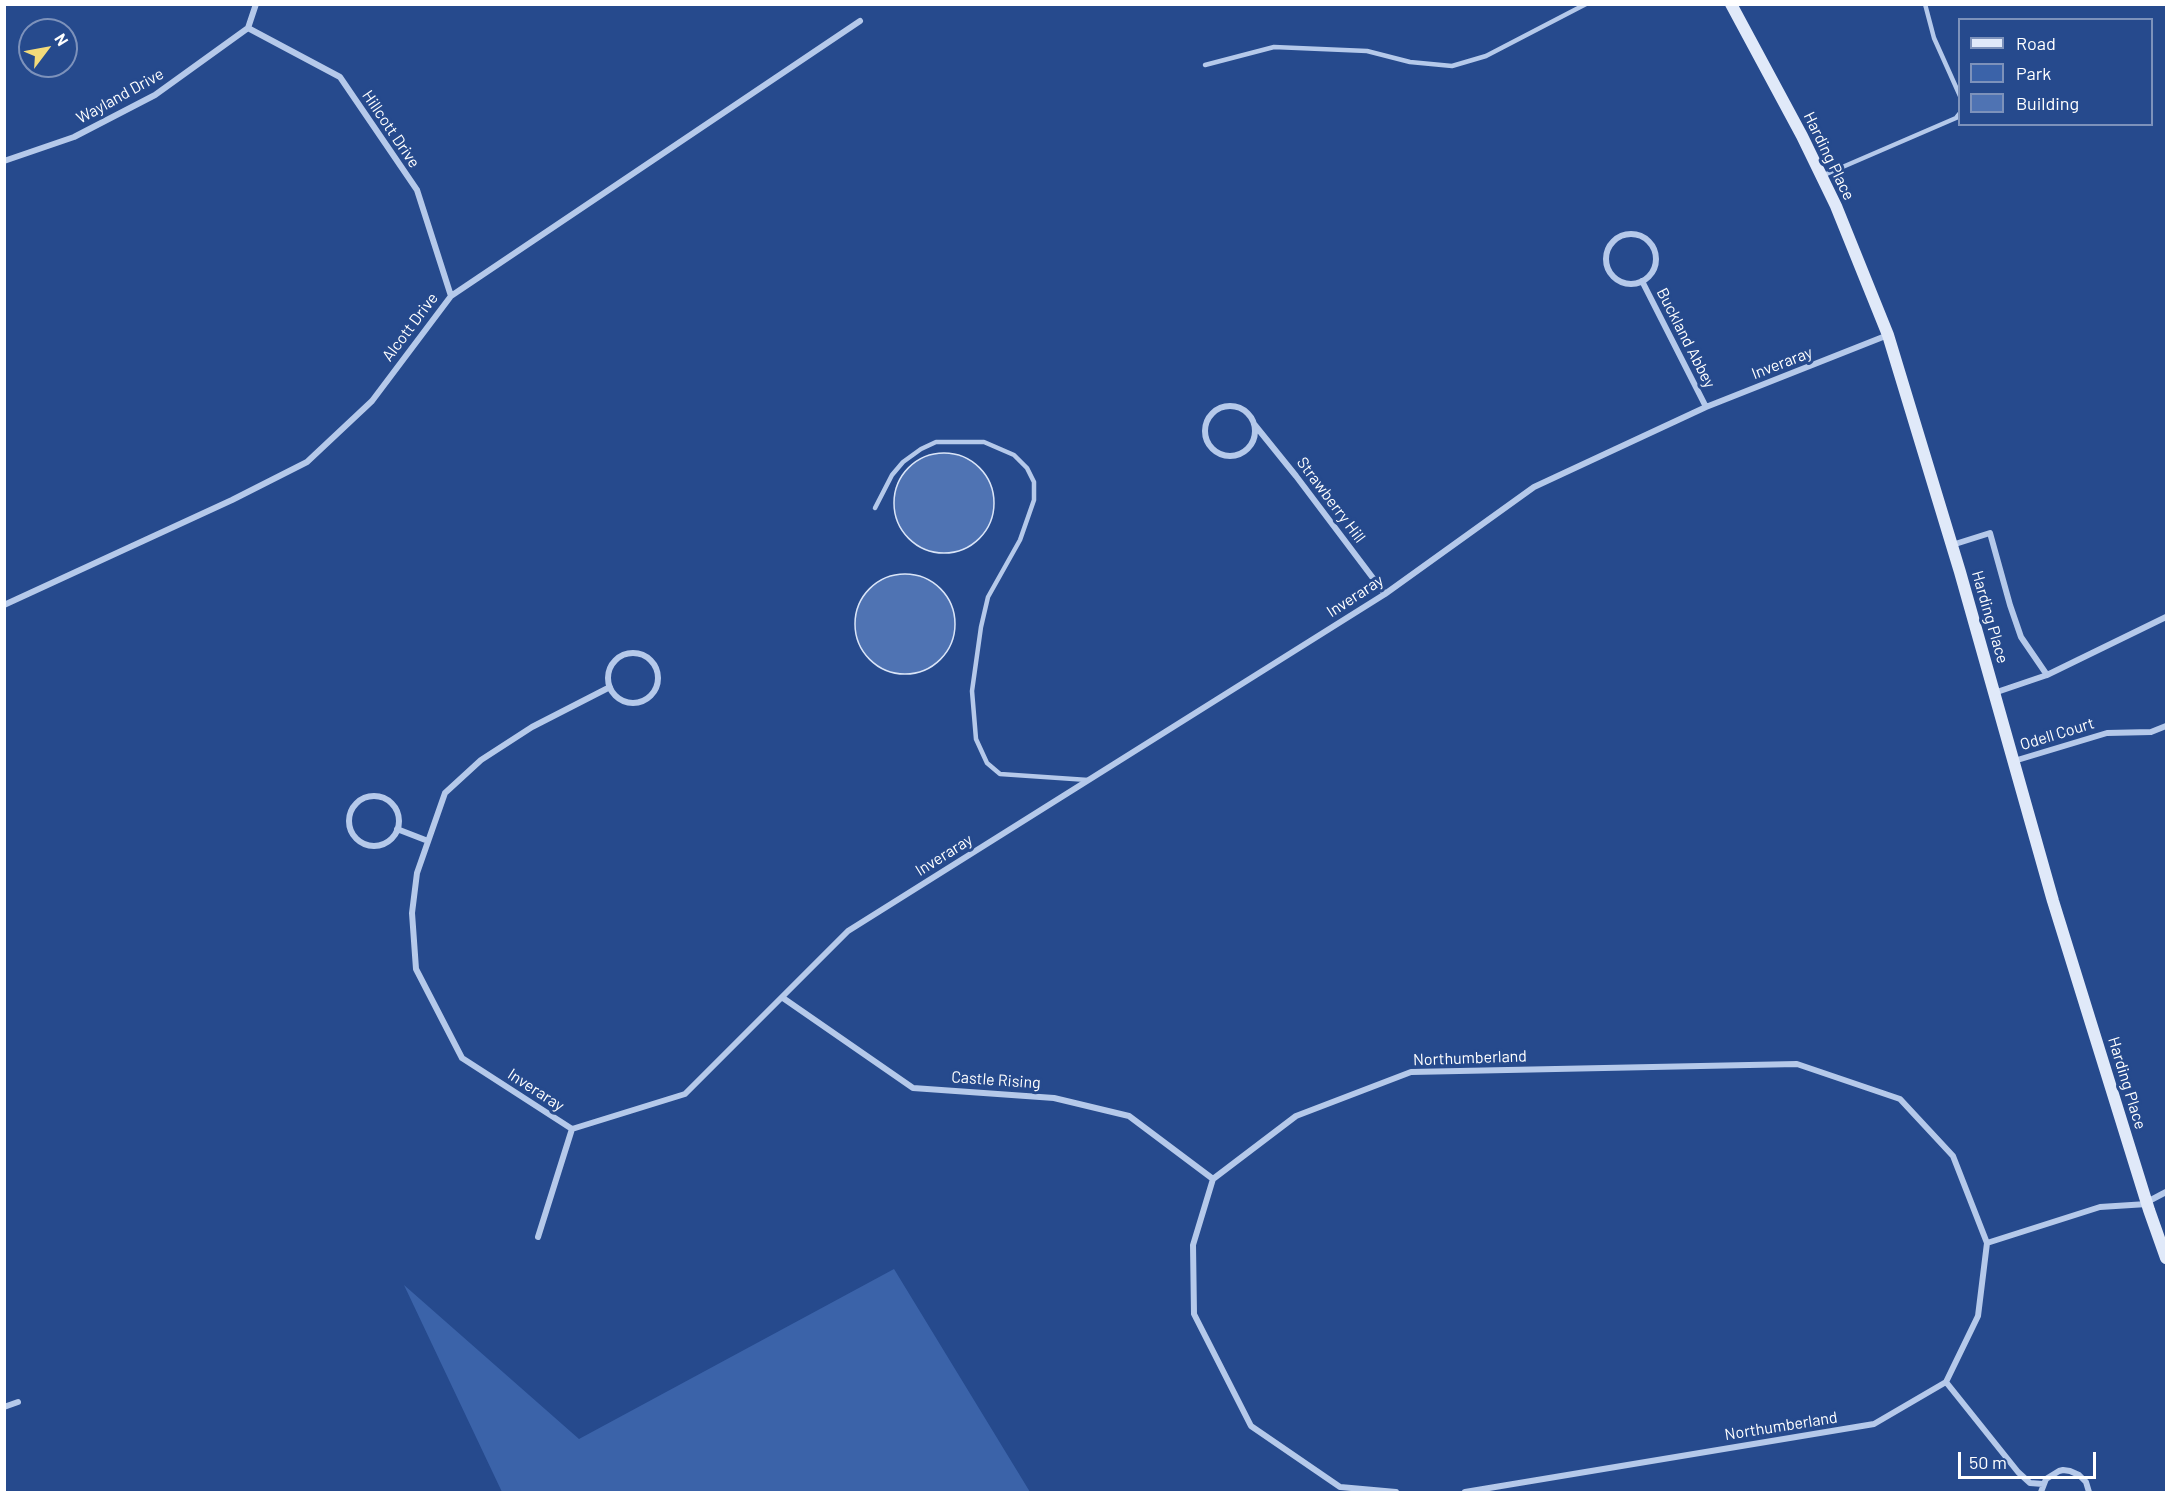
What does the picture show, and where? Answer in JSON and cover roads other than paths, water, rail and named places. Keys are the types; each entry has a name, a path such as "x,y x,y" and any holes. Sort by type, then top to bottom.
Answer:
{"main road":[{"name":"Harding Place","path":"1731,4 1836,206 1888,335 1952,545 2053,901 2166,1258"}],"street":[{"path":"248,28 256,4"},
{"name":"Alcott Drive","path":"4,605 232,500 307,462 372,401 451,296 860,21"},
{"name":"Wayland Drive","path":"4,161 74,137 155,95 248,28"},
{"name":"Hillcott Drive","path":"248,28 340,77 417,190 451,296"},
{"path":"1628,234 1641,236 1650,242 1657,258 1654,270 1647,279 1642,281 1627,284 1613,276 1606,264 1608,249 1617,238 1628,234"},
{"name":"Buckland Abbey","path":"1642,281 1706,407"},
{"name":"Inveraray","path":"610,687 532,728 481,760 445,793 417,873 412,913 416,969 462,1058 572,1129 685,1094 848,931 1384,594 1534,487 1706,407 1888,335"},
{"path":"1226,406 1239,408 1248,414 1254,424 1252,443 1236,456 1225,456 1211,448 1204,436 1207,421 1216,410 1226,406"},
{"name":"Strawberry Hill","path":"1254,424 1384,594"},
{"path":"1952,545 1990,533 2021,637 2047,675"},
{"path":"1994,693 2047,675 2166,618"},
{"path":"629,653 643,655 651,661 657,671 656,690 640,703 628,703 615,695 610,687 608,683 610,668 619,657 629,653"},
{"name":"Odell Court","path":"2014,761 2107,733 2151,732 2166,726"},
{"path":"370,795 384,797 392,803 398,813 397,829 390,840 381,845 369,846 355,838 349,825 351,810 360,800 370,795"},
{"path":"397,829 428,841"},
{"name":"Castle Rising","path":"783,998 913,1088 1054,1098 1129,1116 1213,1179"},
{"name":"Northumberland","path":"1213,1179 1296,1116 1411,1072 1797,1064 1900,1099 1953,1156 1987,1243 1978,1316 1947,1382 1874,1425 1465,1492"},
{"path":"538,1237 572,1129"},
{"path":"1213,1179 1192,1245 1194,1314 1251,1426 1340,1487 1396,1492"},
{"path":"1987,1243 2100,1207 2147,1203 2166,1192"},
{"path":"1947,1382 2018,1472 2030,1483 2043,1484"},
{"path":"4,1407 18,1402"},
{"path":"2040,1492 2050,1475 2059,1471 2070,1471 2079,1475 2086,1482 2089,1492"}],"lane":[{"path":"1205,65 1274,47 1367,51 1410,62 1452,66 1486,56 1586,4"},
{"path":"1925,4 1934,38 1958,94"},
{"path":"1821,176 1956,118 1958,115"},
{"path":"875,508 892,475 903,462 936,442 984,442 1014,455 1027,468 1034,482 1034,500 1020,540 988,597 981,627 972,691 976,739 987,763 1000,774 1088,780"}]}
